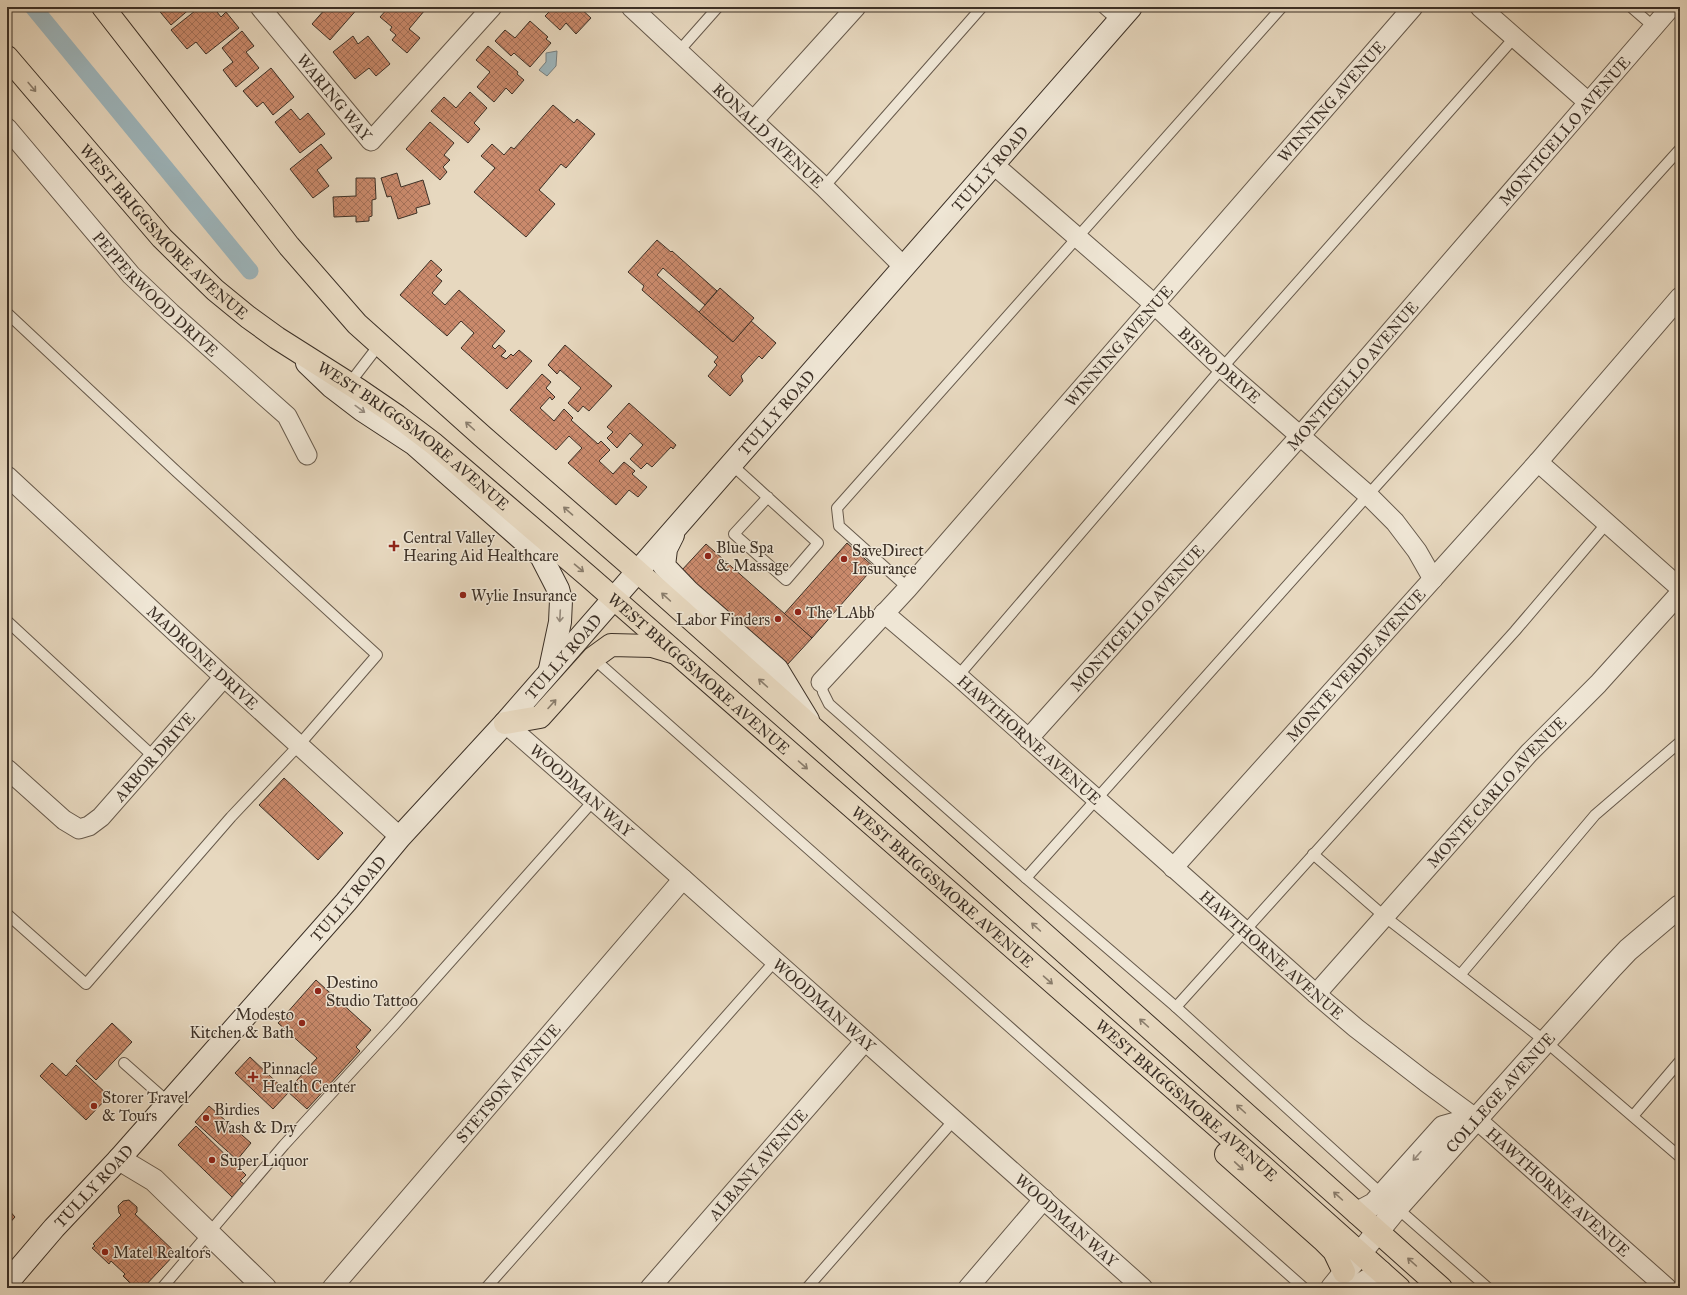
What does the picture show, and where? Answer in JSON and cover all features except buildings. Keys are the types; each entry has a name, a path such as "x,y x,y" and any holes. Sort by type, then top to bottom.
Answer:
{"main road":[{"name":"WEST BRIGGSMORE AVENUE","path":"103,7 289,246 357,324 637,571 1441,1288"},
{"name":"TULLY ROAD","path":"7,1283 54,1228 119,1159 346,902 400,837 505,723 614,599 993,164 1117,12"},
{"name":"WEST BRIGGSMORE AVENUE","path":"7,57 162,238 215,290 277,338 397,416 434,444 614,599 1399,1288"},
{"path":"277,338 310,365 332,387 362,410 414,444 541,556 558,589 561,600 560,622 550,671"},
{"path":"680,523 666,549 664,566 689,592 777,668 813,728"},
{"path":"505,723 540,717 593,658 611,645 652,646 674,652"},
{"name":"COLLEGE AVENUE","path":"1344,1283 1360,1253 1378,1231 1389,1202 1476,1118 1628,950 1680,906"},
{"path":"1168,1084 1202,1130 1334,1251 1344,1283 1381,1272"},
{"path":"1358,1213 1389,1202 1443,1127 1476,1118"},
{"path":"119,1159 154,1180 265,1288"}],"street":[{"name":"WARING WAY","path":"260,7 371,141 492,7"},
{"name":"RONALD AVENUE","path":"632,7 754,120 903,266"},
{"path":"754,120 856,7"},
{"name":"WINNING AVENUE","path":"821,682 908,588 1413,7"},
{"path":"1480,7 1588,102"},
{"name":"MONTICELLO AVENUE","path":"1028,739 1300,436 1671,7"},
{"name":"PEPPERWOOD DRIVE","path":"7,128 131,275 170,313 288,416 307,455"},
{"name":"BISPO DRIVE","path":"993,164 1154,304 1222,368 1368,495 1395,522 1417,551 1432,579"},
{"name":"MONTE VERDE AVENUE","path":"1173,868 1538,462 1680,297"},
{"path":"1538,462 1680,588"},
{"name":"MADRONE DRIVE","path":"7,476 298,745 400,837"},
{"name":"MONTE CARLO AVENUE","path":"1316,994 1529,753 1598,684 1680,594"},
{"name":"HAWTHORNE AVENUE","path":"884,613 958,676 1316,994 1356,1028 1476,1118 1667,1288"},
{"name":"ARBOR DRIVE","path":"7,769 64,820 80,829 89,826 101,817 224,677"},
{"name":"WOODMAN WAY","path":"505,723 1044,1199 1133,1285"},
{"name":"STETSON AVENUE","path":"332,1288 683,879"},
{"name":"ALBANY AVENUE","path":"650,1288 865,1041"},
{"path":"1443,1127 1450,1112 1446,1097"},
{"path":"968,1288 1044,1199"}],"lane":[{"path":"679,51 718,7"},
{"path":"824,187 982,7"},
{"path":"908,588 839,526 837,508 1282,7"},
{"path":"1631,7 1654,27"},
{"path":"958,676 1222,368 1514,38"},
{"path":"1026,878 1680,149"},
{"path":"7,313 171,466 377,654 298,745 231,817 86,984 7,914"},
{"path":"349,384 379,344"},
{"path":"731,464 768,497 818,543 786,580 734,534 768,497"},
{"path":"1176,1007 1515,631 1607,523"},
{"path":"7,621 154,757"},
{"path":"593,658 1304,1288"},
{"path":"821,682 823,692 829,704 1026,878 1176,1007 1389,1202 1488,1288"},
{"path":"1461,974 1595,815 1680,742"},
{"path":"162,1288 284,1145 399,1019 594,800"},
{"path":"1313,854 1384,916 1461,974 1545,1041 1680,1157"},
{"path":"486,1288 775,961"},
{"path":"1633,1116 1680,1061"},
{"path":"124,1063 168,1102"},
{"path":"806,1288 954,1120"}],"water":[{"path":"557,51 556,66 547,76 539,70 546,62 546,53"}],"waterway":[{"path":"33,7 250,271"}],"place":[{"name":"Central Valley Hearing Aid Healthcare","path":"394,546"},
{"name":"Blue Spa & Massage","path":"708,556"},
{"name":"SaveDirect Insurance","path":"844,559"},
{"name":"Wylie Insurance","path":"463,595"},
{"name":"The LAbb","path":"798,612"},
{"name":"Labor Finders","path":"778,619"},
{"name":"Destino Studio Tattoo","path":"318,991"},
{"name":"Modesto Kitchen & Bath","path":"302,1023"},
{"name":"Pinnacle Health Center","path":"253,1077"},
{"name":"Storer Travel & Tours","path":"94,1106"},
{"name":"Birdies Wash & Dry","path":"206,1118"},
{"name":"Super Liquor","path":"212,1160"},
{"name":"Matel Realtors","path":"105,1252"}]}
